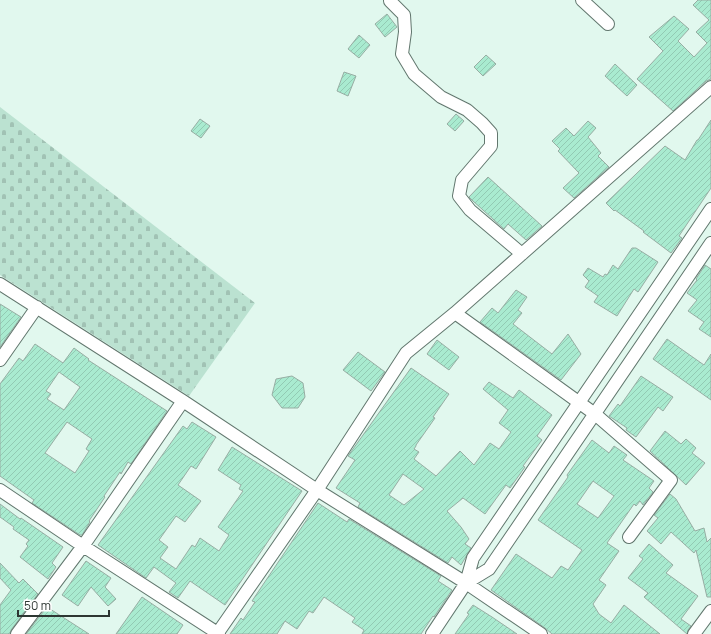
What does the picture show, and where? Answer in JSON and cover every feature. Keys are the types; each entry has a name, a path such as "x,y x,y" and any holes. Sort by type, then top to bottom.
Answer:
{"street":[{"path":"390,0 404,15 405,32 402,54 414,74 441,97 467,110 482,122 491,133 491,146 462,180 459,196 470,210 522,254"},
{"path":"582,0 608,24"},
{"path":"0,490 218,634 317,490 406,353 455,313 711,86"},
{"path":"432,634 466,583 473,558 711,209"},
{"path":"466,583 489,569 711,244 695,232"},
{"path":"0,284 183,401 317,490 466,583 541,634"},
{"path":"0,360 37,307"},
{"path":"455,313 595,414 671,480 629,537"},
{"path":"17,634 83,546 183,401"},
{"path":"694,634 711,611"}],"green space":[{"path":"0,107 255,303 189,396 0,275"}],"building":[{"path":"698,0 711,0 711,79 706,81 673,111 637,79 663,51 649,37 674,16 689,29 678,41 694,57 707,43 696,32 709,20 693,5"},
{"path":"387,14 397,27 385,37 375,24"},
{"path":"359,35 370,45 359,58 348,49"},
{"path":"486,55 496,64 483,76 474,67"},
{"path":"615,64 637,85 627,96 605,76"},
{"path":"344,72 356,76 348,96 337,91"},
{"path":"456,114 464,121 455,131 447,124"},
{"path":"200,119 210,126 201,138 191,131"},
{"path":"711,120 711,188 679,236 682,238 671,253 643,232 644,231 615,210 614,211 606,203 665,146 685,160"},
{"path":"588,121 596,128 588,137 601,153 598,156 609,167 574,198 563,188 579,173 558,151 560,149 552,141 566,128 574,136"},
{"path":"488,177 542,226 526,240 508,224 504,229 469,197"},
{"path":"632,248 636,248 658,262 638,292 634,289 617,316 594,302 598,296 585,287 589,281 583,275 588,268 603,277 605,274 607,275 613,265 618,269"},
{"path":"705,265 711,269 711,337 699,329 704,322 688,311 697,300 687,293 697,280 696,279"},
{"path":"516,290 527,297 518,310 522,313 513,324 552,354 568,334 581,354 561,380 480,322 492,308 498,313"},
{"path":"0,304 21,317 0,347"},
{"path":"667,339 704,365 711,354 711,400 653,359"},
{"path":"437,340 459,357 449,370 427,354"},
{"path":"35,344 63,363 74,348 89,359 88,360 167,411 131,464 128,462 121,474 120,472 104,496 105,497 89,521 90,522 82,535 32,503 34,500 0,476 0,384 19,358 23,361","holes":["59,372 80,387 64,410 47,399 51,394 46,391","67,422 92,439 86,449 89,451 75,473 45,453"]},
{"path":"358,352 385,372 371,391 343,370"},
{"path":"411,368 449,394 414,449 419,452 414,459 436,476 460,451 474,465 490,443 499,449 511,432 499,423 508,410 483,389 489,382 513,398 519,390 552,415 537,436 542,440 523,466 525,467 510,488 506,485 485,514 463,498 447,511 469,539 465,544 471,548 461,565 452,557 448,563 358,507 360,503 336,488 355,460 348,456","holes":["403,474 424,489 404,505 389,495"]},
{"path":"292,376 303,383 305,397 298,408 282,408 272,395 276,379"},
{"path":"641,376 673,397 663,411 658,407 636,437 626,430 627,428 609,416 618,404 620,406"},
{"path":"192,422 216,437 196,469 191,466 178,485 201,501 185,522 176,516 159,540 168,547 160,558 176,569 192,545 195,547 200,538 219,551 229,535 218,527 243,491 239,489 241,485 218,470 232,447 302,491 225,605 190,581 178,598 169,592 176,583 154,567 146,578 98,545 183,426 187,429"},
{"path":"665,431 681,444 686,439 696,448 692,453 705,463 686,485 650,451"},
{"path":"592,440 609,453 614,446 627,455 623,460 654,481 649,488 653,492 643,505 640,501 636,506 634,504 607,543 619,551 599,580 606,585 593,604 599,614 611,623 624,605 660,634 552,634 491,590 516,554 552,578 561,566 568,570 582,550 538,520 568,477 567,475","holes":["593,481 614,496 598,518 577,504"]},
{"path":"670,494 676,499 695,531 704,528 707,542 711,538 711,597 707,597 696,550 694,553 671,532 661,544 647,531 658,518 654,515"},
{"path":"318,503 347,522 349,519 441,576 438,581 452,590 421,634 362,634 364,630 352,622 355,618 324,597 313,613 309,611 297,629 285,621 277,634 230,634 241,618 243,620 255,602 252,601"},
{"path":"0,504 63,547 52,563 56,567 48,579 20,557 28,546 26,544 29,540 13,529 14,527 0,517"},
{"path":"649,544 673,565 666,573 698,596 681,619 691,626 687,634 644,597 648,593 628,578 643,559 639,556"},
{"path":"86,561 111,578 105,587 116,599 108,606 91,587 78,606 62,595"},
{"path":"0,563 19,583 23,579 38,594 11,630 10,634 0,634 0,605 11,590 0,578"},
{"path":"142,597 183,625 177,634 116,634"},
{"path":"473,605 517,634 455,634 469,614 467,613"},
{"path":"47,607 89,634 26,634"}]}
